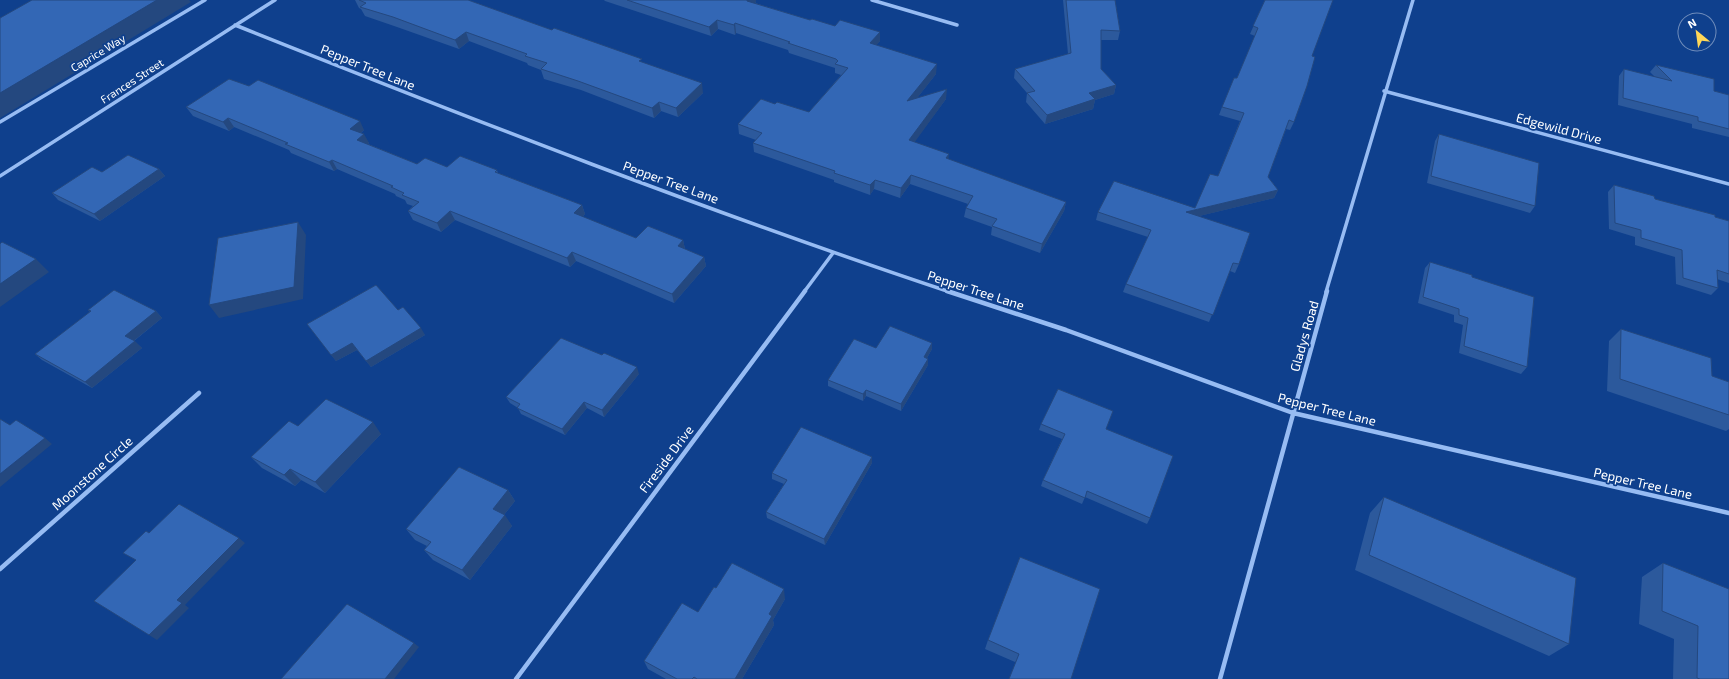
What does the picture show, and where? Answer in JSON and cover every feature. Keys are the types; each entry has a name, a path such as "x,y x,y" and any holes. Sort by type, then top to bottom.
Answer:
{"street":[{"name":"Caprice Way","path":"0,122 205,0"},
{"name":"Frances Street","path":"0,176 275,0"},
{"path":"872,0 957,25"},
{"name":"Gladys Road","path":"1220,679 1292,413 1384,91 1413,0"},
{"name":"Pepper Tree Lane","path":"236,25 469,118 833,253 1066,330 1292,413 1729,513"},
{"name":"Edgewild Drive","path":"1384,91 1729,184"},
{"name":"Fireside Drive","path":"516,679 833,253"},
{"name":"Moonstone Circle","path":"0,569 199,393"}],"building":[{"path":"32,0 157,0 0,93 0,18"},
{"path":"359,0 468,0 552,30 554,28 642,59 639,61 702,83 676,108 659,102 652,108 541,69 547,63 525,56 527,54 466,32 455,40 393,17 360,7 366,3"},
{"path":"627,0 747,0 810,20 812,19 835,26 840,20 880,32 870,43 937,64 907,101 947,89 909,140 949,154 946,158 1066,202 1042,244 992,226 997,219 966,208 973,196 911,175 901,188 875,180 870,185 834,173 835,171 753,143 762,133 738,124 761,99 775,104 777,102 809,112 848,68 835,64 838,61 836,59 735,23 734,25 717,20 709,27"},
{"path":"1066,0 1115,0 1120,31 1101,30 1101,69 1116,85 1089,93 1095,99 1047,115 1027,93 1035,91 1015,69 1071,53"},
{"path":"1265,0 1333,0 1312,56 1315,57 1307,86 1294,122 1289,120 1268,177 1278,190 1186,212 1250,233 1239,264 1233,263 1213,315 1126,284 1151,230 1098,212 1114,181 1195,208 1210,174 1218,176 1244,113 1222,107 1234,78 1237,78 1258,28 1253,26"},
{"path":"1656,65 1714,79 1714,91 1729,95 1729,129 1698,121 1698,117 1623,98 1624,69 1672,81"},
{"path":"229,79 249,86 258,80 360,121 350,129 364,134 357,140 417,164 425,158 447,167 460,156 497,170 495,172 582,205 574,213 636,238 648,226 683,240 678,246 704,257 672,294 572,252 567,258 450,211 437,223 408,211 419,202 402,195 404,193 391,187 393,186 332,160 329,162 285,144 288,143 228,118 223,122 186,107"},
{"path":"1439,134 1539,163 1535,206 1431,176"},
{"path":"128,155 159,169 94,214 52,193 92,167 102,172"},
{"path":"1614,185 1654,196 1655,199 1715,215 1715,217 1729,221 1729,274 1717,270 1718,288 1683,278 1682,250 1641,238 1641,230 1615,223"},
{"path":"298,222 294,287 209,305 218,238"},
{"path":"2,242 36,259 0,284 0,244"},
{"path":"1430,262 1534,297 1527,367 1464,346 1468,318 1459,315 1459,309 1423,297"},
{"path":"376,285 398,310 403,307 421,328 366,361 352,343 331,355 307,324"},
{"path":"114,290 156,311 125,336 135,341 85,382 35,354 91,311 88,310"},
{"path":"890,326 932,343 924,357 928,359 901,404 866,390 863,394 828,380 854,339 876,348"},
{"path":"1621,329 1711,358 1712,376 1729,382 1729,415 1620,379"},
{"path":"561,338 602,355 604,353 637,367 602,410 584,402 562,429 517,408 520,404 506,397"},
{"path":"1058,389 1113,411 1106,429 1173,456 1150,518 1087,491 1085,498 1043,480 1065,434 1041,424"},
{"path":"326,399 373,422 315,482 290,469 284,475 251,457 289,421 298,426"},
{"path":"0,419 10,425 16,420 45,438 0,474"},
{"path":"801,427 872,457 824,539 766,512 787,480 772,473"},
{"path":"459,467 508,490 493,509 505,515 462,570 424,550 431,542 406,529"},
{"path":"1384,497 1576,578 1569,644 1369,555"},
{"path":"179,504 239,538 177,600 182,603 149,635 94,601 136,560 123,553 146,531 149,533"},
{"path":"1020,557 1100,589 1071,679 1009,679 1019,654 988,640"},
{"path":"732,563 784,589 769,614 772,616 735,679 697,679 694,677 692,679 677,679 644,661 682,603 698,612"},
{"path":"1663,563 1729,589 1729,679 1697,678 1698,626 1662,611"},
{"path":"347,604 414,643 385,679 281,679"}]}
